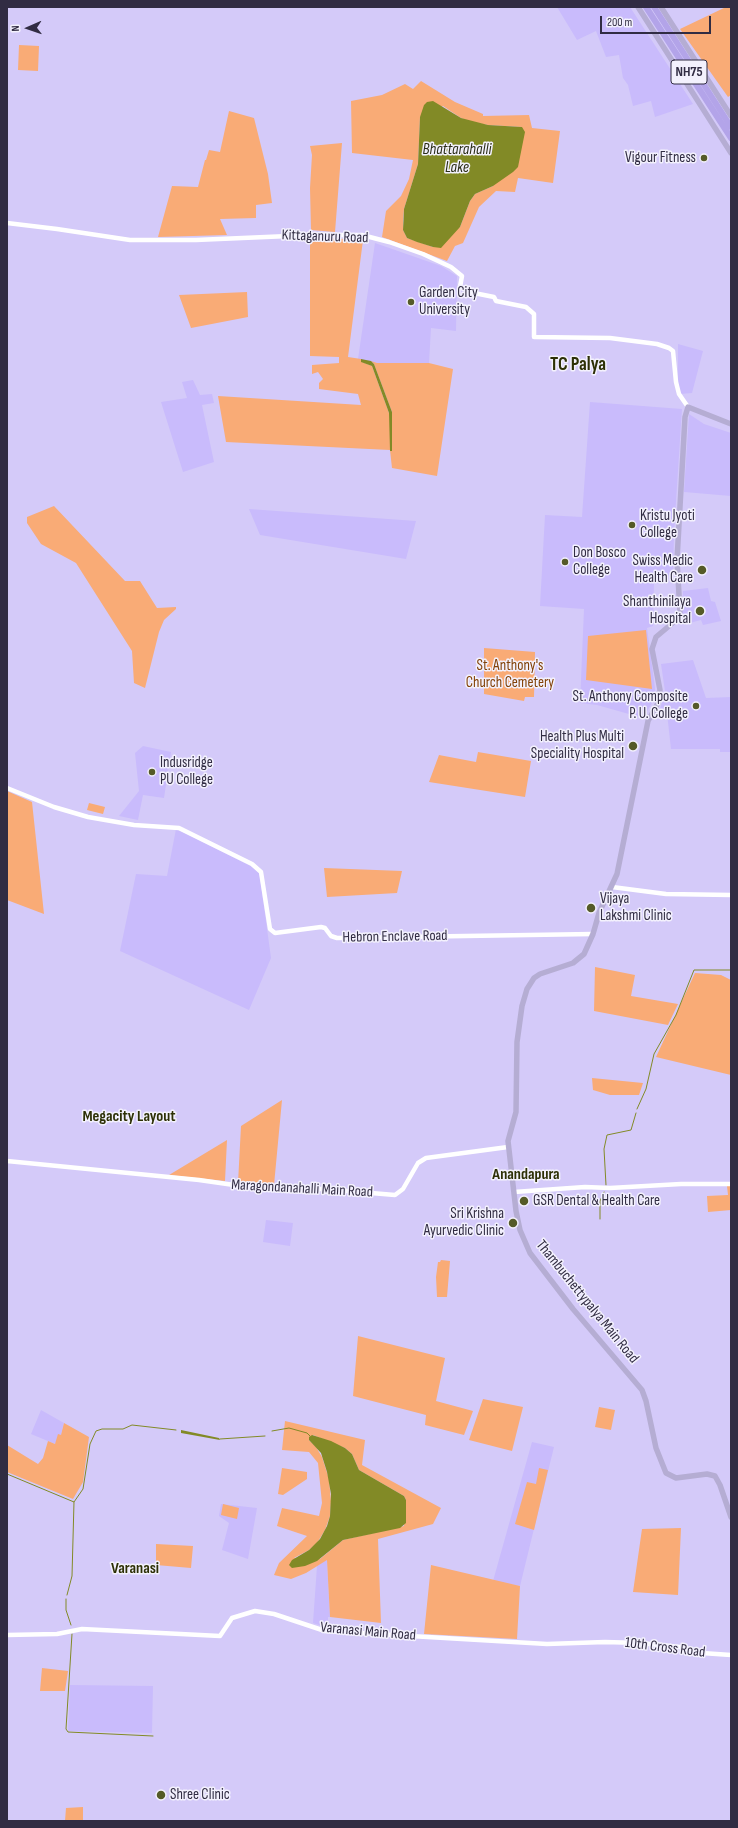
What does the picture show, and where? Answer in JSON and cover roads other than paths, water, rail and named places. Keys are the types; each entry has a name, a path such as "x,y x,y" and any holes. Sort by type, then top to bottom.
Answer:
{"highway":[{"name":"NH75","path":"646,7 731,138"},
{"name":"NH75","path":"654,7 731,127"}],"main road":[{"path":"638,7 731,153"},
{"path":"661,7 731,116"},
{"path":"688,407 696,412 731,424"},
{"name":"Thambuchettypalya Main Road","path":"688,407 685,417 678,560 680,612 675,621 656,637 652,649 660,690 658,703 648,721 621,858 612,887 599,912 593,934 581,957 573,963 542,972 534,978 527,988 522,1006 517,1042 516,1112 509,1137 508,1147 520,1230 530,1254 569,1304 642,1390 646,1401 655,1446 666,1473 669,1476 676,1478 707,1474 715,1476 720,1485 731,1518"}],"street":[{"name":"Kittaganuru Road","path":"7,223 145,240 361,235 390,242 423,254 451,267 462,276 460,287 474,293 494,297 496,302 526,307 534,314 534,337 610,338 657,344 669,348 673,351 676,382 679,394 682,401 688,407"},
{"name":"Hebron Enclave Road","path":"7,788 54,807 88,817 134,825 180,828 252,864 261,872 270,929 274,933 321,927 325,928 331,936 337,938 593,934"},
{"path":"612,887 666,894 731,895"},
{"name":"Maragondanahalli Main Road","path":"7,1161 199,1180 262,1189 323,1189 395,1194 403,1189 416,1166 426,1158 508,1147"},
{"path":"514,1192 585,1186 610,1188 681,1184 731,1184"},
{"name":"Varanasi Main Road","path":"7,1635 56,1634 82,1628 220,1636 232,1618 255,1611 274,1614 325,1631 547,1644 599,1642"},
{"name":"10th Cross Road","path":"599,1642 680,1647 687,1652 731,1655"}],"water":[{"name":"Bhattarahalli Lake","path":"433,101 461,118 488,125 522,127 525,132 518,167 493,186 475,194 470,201 460,227 441,248 433,247 407,238 403,230 404,209 418,164 420,117 424,105 427,102"},
{"path":"361,359 371,361 374,364 392,412 392,451 390,451 389,413 372,366 361,362"},
{"path":"181,1430 219,1438 220,1440 181,1433"},
{"path":"312,1435 331,1441 345,1448 352,1454 359,1470 404,1496 406,1500 406,1523 400,1528 343,1540 317,1561 305,1566 292,1568 289,1565 292,1560 309,1550 320,1539 327,1526 330,1516 331,1494 327,1472 321,1453 309,1440 309,1437"}],"waterway":[{"path":"637,1109 646,1089 654,1054 676,1015 694,970 731,970"},
{"path":"606,1185 604,1149 607,1135 631,1130 636,1113"},
{"path":"600,1219 600,1201 604,1192"},
{"path":"7,1474 74,1502 83,1489 90,1444 96,1431 102,1429 123,1429 132,1425 176,1430"},
{"path":"272,1431 289,1428 307,1433 310,1436"},
{"path":"220,1439 265,1436"},
{"path":"67,1595 72,1576 74,1502"},
{"path":"66,1599 66,1610 71,1625"},
{"path":"72,1634 66,1729 68,1732 153,1736"}],"place":[{"name":"Vigour Fitness","path":"704,158"},
{"name":"Garden City University","path":"411,302"},
{"name":"Kristu Jyoti College","path":"632,525"},
{"name":"Don Bosco College","path":"565,562"},
{"name":"Swiss Medic Health Care","path":"702,570"},
{"name":"Shanthinilaya Hospital","path":"700,611"},
{"name":"St. Anthony Composite P. U. College","path":"696,706"},
{"name":"Health Plus Multi Speciality Hospital","path":"633,746"},
{"name":"Indusridge PU College","path":"152,772"},
{"name":"Vijaya Lakshmi Clinic","path":"591,908"},
{"name":"GSR Dental & Health Care","path":"524,1201"},
{"name":"Sri Krishna Ayurvedic Clinic","path":"513,1223"},
{"name":"Shree Clinic","path":"161,1795"}],"district":[{"name":"TC Palya","path":"578,365"},
{"name":"Megacity Layout","path":"129,1117"},
{"name":"Anandapura","path":"526,1175"},
{"name":"Varanasi","path":"135,1569"}],"park label":[{"name":"St. Anthony's Church Cemetery","path":"510,674"}]}
